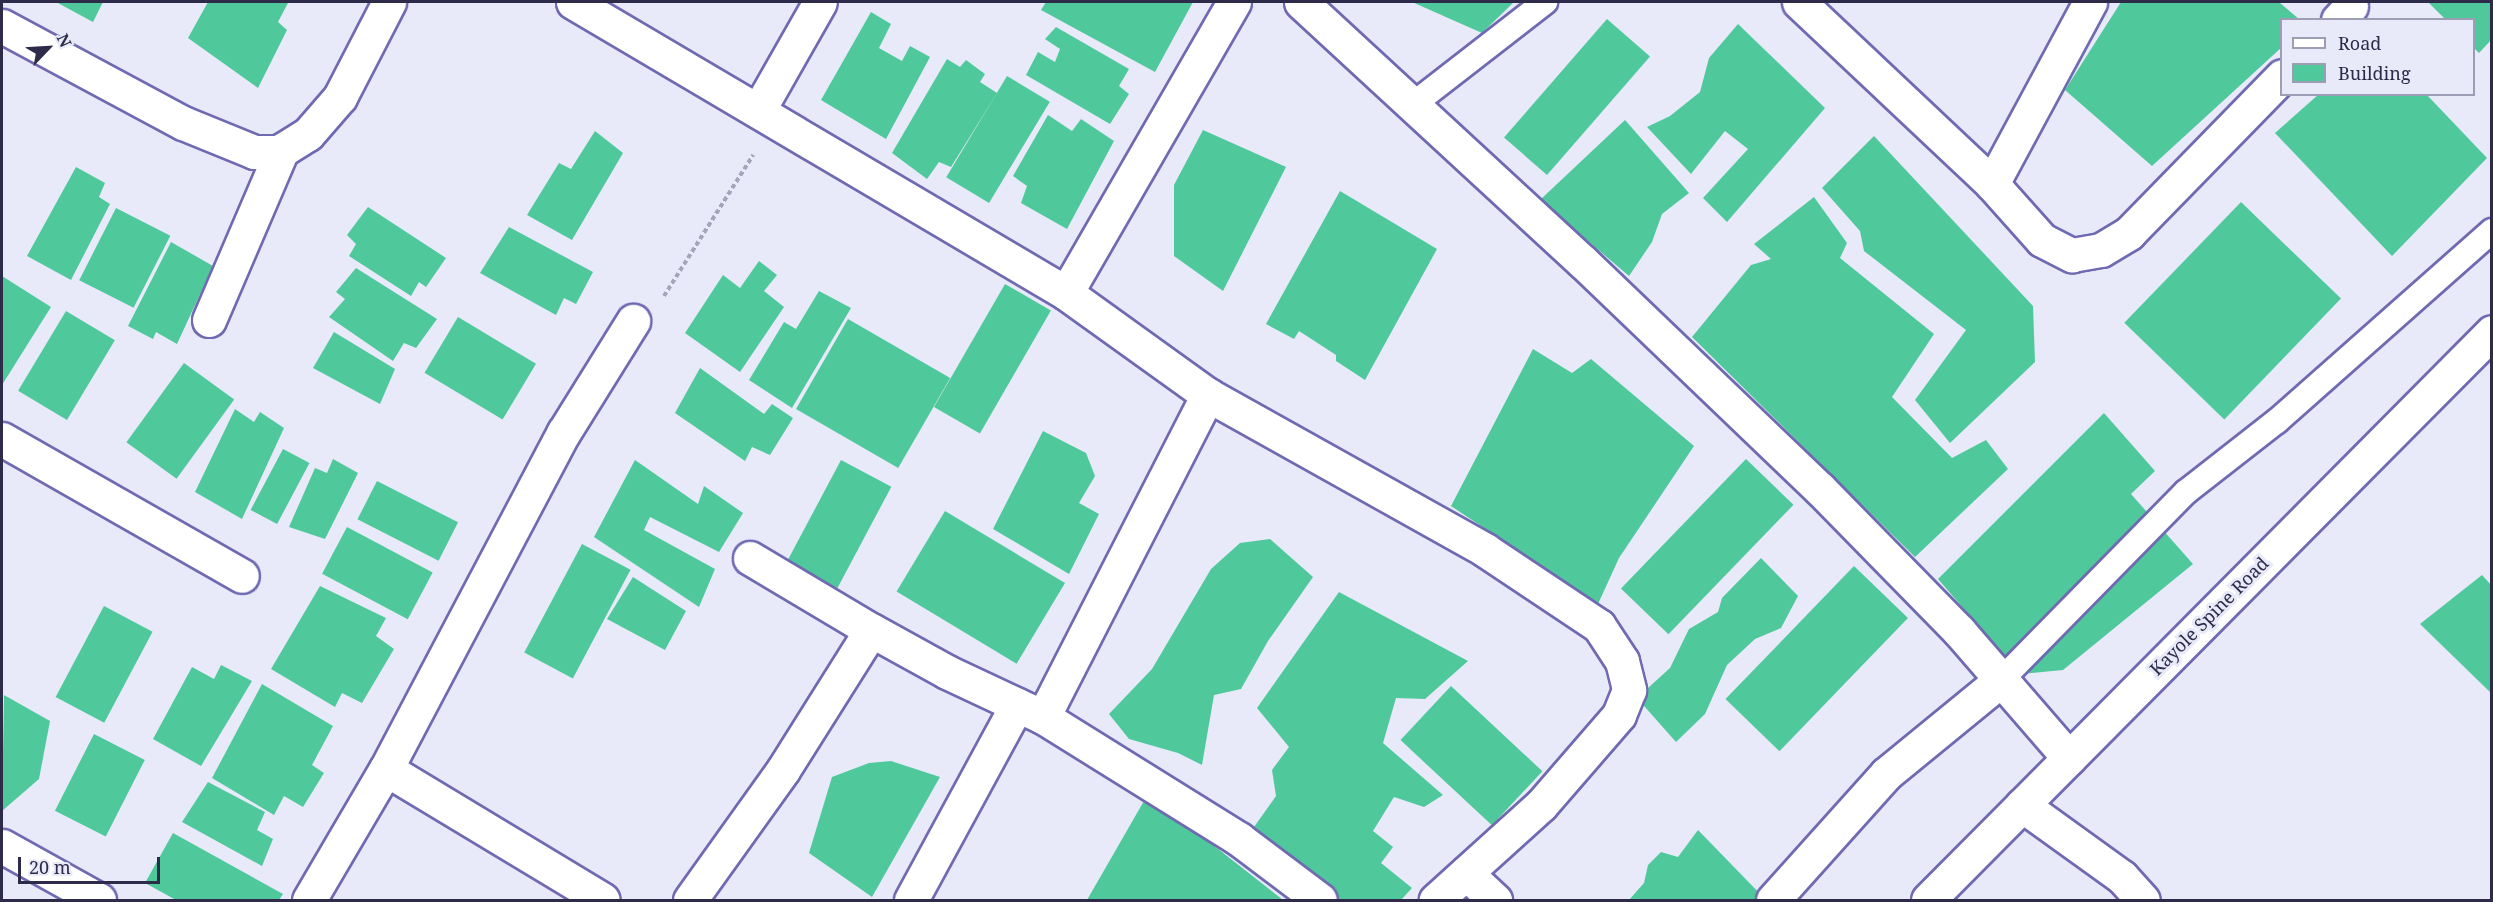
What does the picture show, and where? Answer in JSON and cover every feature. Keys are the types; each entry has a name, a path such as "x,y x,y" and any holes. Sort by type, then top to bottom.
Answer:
{"street":[{"path":"2,26 183,123 254,152 282,150 308,134 340,97 388,2"},
{"path":"573,2 767,115 917,208 1066,293 1208,395 1485,550 1599,626 1622,661 1629,690 1619,715 1541,806 1436,900"},
{"path":"767,115 820,2"},
{"path":"1066,293 1234,2"},
{"path":"1301,2 1411,106 1583,261 1812,481 2002,679 2069,758"},
{"path":"1799,2 1992,184 2042,240 2072,255 2101,250 2129,233 2280,78"},
{"path":"1992,184 2090,2"},
{"path":"209,320 282,150"},
{"path":"309,900 386,769 564,432 633,321"},
{"name":"Kayole Spine Road","path":"1928,900 2492,332"},
{"path":"911,900 1030,711 1208,395"},
{"path":"2,439 242,576"},
{"path":"750,558 871,630 1030,711 1239,839 1320,900"},
{"path":"690,900 783,770 871,630"},
{"path":"1773,900 1886,774 2002,679"},
{"path":"386,769 603,900"},
{"path":"2022,804 2122,877 2143,900"},
{"path":"2,846 99,900"},
{"path":"1466,873 1495,900"}],"lane":[{"path":"1411,106 1545,2"},
{"path":"2002,679 2186,492 2277,421 2492,231"}],"path":[{"path":"633,321 671,290 767,115"}],"building":[{"path":"56,2 103,2 93,22"},
{"path":"208,2 288,3 278,22 287,30 258,88 188,38"},
{"path":"1046,2 1193,2 1155,72 1041,10"},
{"path":"1412,2 1514,2 1482,33"},
{"path":"2121,2 2279,2 2298,18 2280,18 2280,49 2152,166 2065,90"},
{"path":"2428,2 2492,2 2492,39 2479,53 2475,49 2475,18 2444,18"},
{"path":"871,12 891,24 879,48 902,61 910,46 930,57 886,139 821,100"},
{"path":"1607,19 1650,56 1547,175 1504,137"},
{"path":"1738,24 1825,108 1727,222 1703,198 1748,149 1725,131 1691,174 1647,127 1670,116 1700,92 1709,58"},
{"path":"1056,27 1129,69 1119,86 1129,94 1110,124 1026,75 1038,52 1055,62 1060,49 1045,39"},
{"path":"947,59 960,67 966,60 985,74 980,82 997,93 951,167 939,162 927,179 892,153"},
{"path":"1007,76 1050,102 989,203 946,177"},
{"path":"2317,96 2428,96 2487,158 2392,256 2275,133"},
{"path":"1048,115 1072,131 1081,119 1114,141 1067,229 1021,203 1027,186 1013,176"},
{"path":"1625,120 1689,193 1662,214 1652,242 1629,276 1540,200"},
{"path":"1203,130 1286,167 1223,291 1174,256 1174,185"},
{"path":"595,131 623,153 572,240 527,215 559,163 571,169"},
{"path":"1874,136 2033,306 2035,362 1950,443 1915,400 1966,330 1864,251 1860,231 1822,188"},
{"path":"76,167 105,183 99,197 110,204 71,280 27,256"},
{"path":"1340,191 1437,249 1365,380 1336,361 1336,355 1299,331 1294,339 1266,324"},
{"path":"1814,197 1847,243 1840,258 1934,334 1892,397 1952,458 1986,440 2008,469 1915,557 1692,337 1751,265 1771,259 1754,244"},
{"path":"2241,202 2341,299 2224,419 2124,323"},
{"path":"368,207 446,258 426,287 419,282 411,296 349,256 356,244 347,235"},
{"path":"116,208 170,236 134,308 79,280"},
{"path":"509,227 593,272 576,304 564,298 556,315 480,273"},
{"path":"171,242 213,266 177,344 156,332 153,339 128,326"},
{"path":"759,261 777,275 764,291 784,307 740,372 685,333 723,275 740,288"},
{"path":"356,268 437,319 416,348 404,343 393,361 329,317 345,299 336,292"},
{"path":"2,276 51,307 2,385"},
{"path":"1005,284 1051,310 980,433 934,407"},
{"path":"819,291 851,308 792,408 749,380 784,322 796,329"},
{"path":"66,311 115,340 67,420 18,391"},
{"path":"458,317 536,364 503,420 425,373"},
{"path":"848,319 950,378 898,468 796,409"},
{"path":"334,332 395,369 380,404 313,368"},
{"path":"1533,349 1572,373 1591,359 1694,446 1619,558 1598,604 1451,506"},
{"path":"184,363 234,399 177,479 126,442"},
{"path":"700,368 764,414 772,404 793,418 770,455 752,447 745,461 675,413"},
{"path":"235,409 254,422 260,412 284,428 242,519 195,492"},
{"path":"2104,413 2155,471 2131,494 2193,564 2063,670 2020,674 1938,579"},
{"path":"1043,431 1086,453 1095,476 1079,503 1099,514 1069,574 993,529"},
{"path":"283,449 309,463 277,524 251,510"},
{"path":"333,459 358,473 325,539 289,527 315,468 327,473"},
{"path":"1746,459 1793,505 1668,634 1621,588"},
{"path":"635,460 698,504 704,486 743,513 719,552 650,517 644,530 715,569 699,607 594,537"},
{"path":"841,460 891,487 837,588 787,562"},
{"path":"377,481 458,522 439,561 357,519"},
{"path":"945,511 1065,583 1017,664 897,592"},
{"path":"347,527 433,573 408,619 322,574"},
{"path":"1270,539 1313,577 1268,641 1241,689 1214,695 1202,765 1178,753 1129,739 1109,714 1152,669 1211,569 1240,543"},
{"path":"582,544 631,570 573,678 524,653"},
{"path":"1761,558 1798,596 1781,628 1755,639 1727,665 1705,714 1676,742 1637,698 1670,668 1689,629 1718,612 1722,598"},
{"path":"1854,566 1908,618 1779,751 1725,699"},
{"path":"2482,575 2492,586 2492,694 2420,624"},
{"path":"633,577 686,611 665,650 607,619"},
{"path":"320,586 386,618 376,636 394,649 362,703 342,693 335,707 271,669"},
{"path":"1339,592 1468,661 1425,699 1396,698 1383,743 1443,795 1424,807 1394,797 1373,831 1393,847 1381,863 1412,888 1401,900 1340,900 1254,827 1276,796 1272,770 1289,747 1257,708"},
{"path":"104,606 153,632 104,723 56,697"},
{"path":"221,665 252,681 201,766 153,739 192,667 214,679"},
{"path":"262,684 333,726 312,765 324,773 303,807 284,796 274,815 212,778"},
{"path":"1451,686 1542,771 1492,825 1401,740"},
{"path":"4,695 50,721 39,779 2,811"},
{"path":"94,734 145,760 106,837 55,811"},
{"path":"891,761 940,777 872,897 809,853 832,777 869,763"},
{"path":"208,782 265,812 257,830 273,839 262,866 182,822"},
{"path":"1148,794 1283,900 1087,900"},
{"path":"1698,830 1766,900 1629,900 1644,883 1648,865 1661,852 1678,857"},
{"path":"173,833 283,894 279,900 176,900 145,883"}]}
